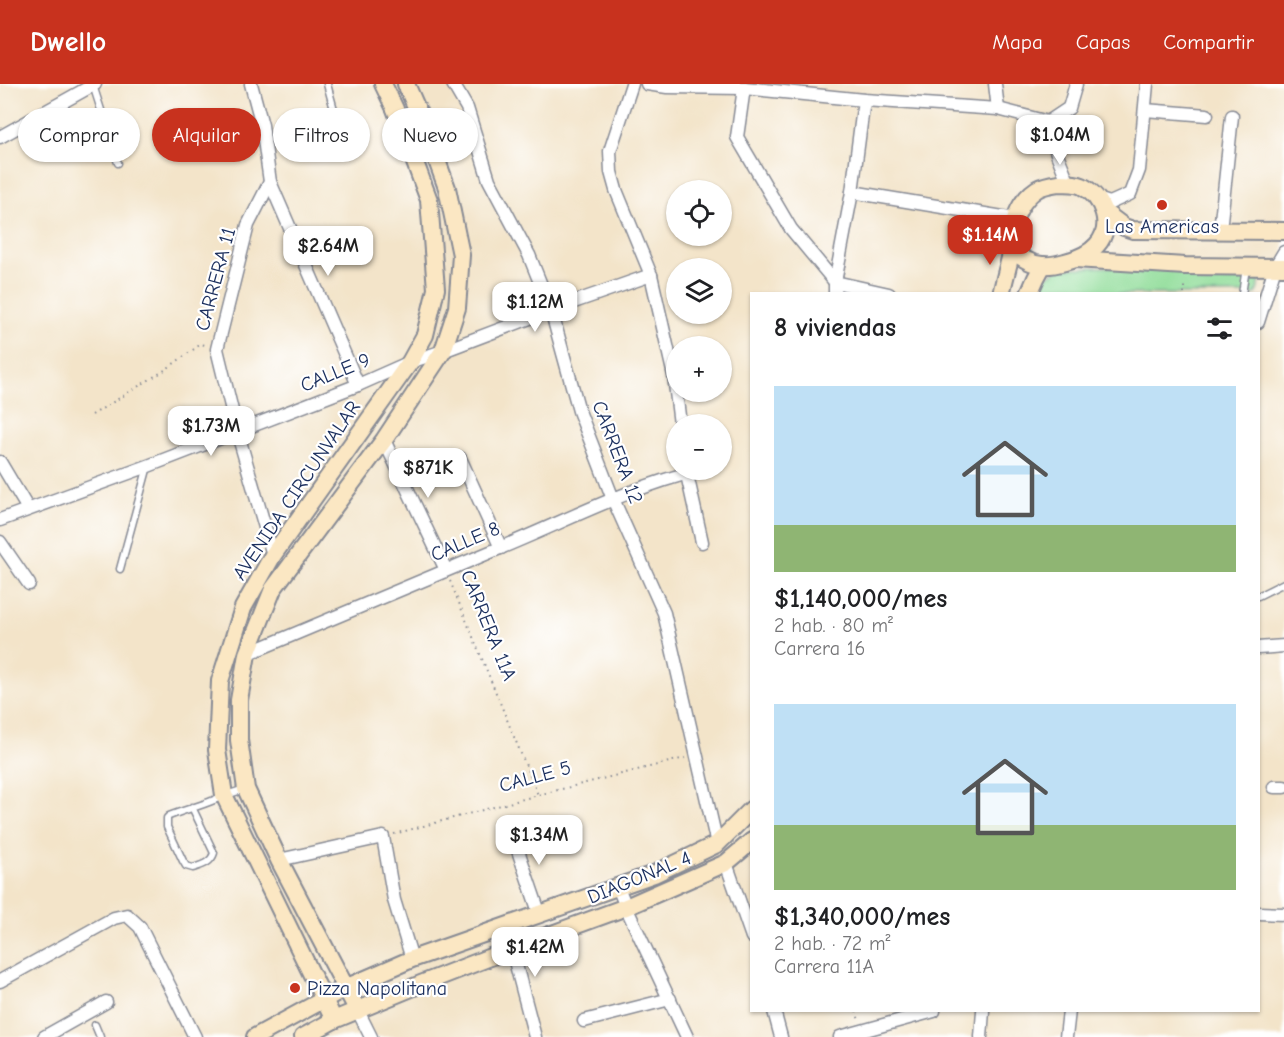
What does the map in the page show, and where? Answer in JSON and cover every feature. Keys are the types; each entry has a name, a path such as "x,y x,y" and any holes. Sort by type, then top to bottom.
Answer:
{"main road":[{"name":"AVENIDA CIRCUNVALAR","path":"334,1020 224,795 217,750 220,681 243,608 273,555 410,362 425,335 436,289 429,200 395,109 383,84"},
{"name":"AVENIDA CIRCUNVALAR","path":"358,1011 279,860 246,789 239,740 239,700 247,654 273,589 384,440 443,351 457,308 461,255 447,188 406,84"},
{"path":"1002,292 1013,246 1012,230 1015,219 1024,202 1038,189 1049,184 1081,185 1124,227 1133,230 1284,231"},
{"path":"1013,246 1024,259 1043,265 1075,259 1088,253 1103,235 1106,221 1100,205"},
{"path":"1075,259 1185,266 1279,267"},
{"path":"1030,292 1043,265"},
{"name":"DIAGONAL 4","path":"255,1037 345,988 412,959 654,874 717,844 750,811"},
{"name":"DIAGONAL 4","path":"303,1037 334,1020 421,984 626,907 726,863 750,843"}],"street":[{"path":"0,137 94,84"},
{"path":"251,84 262,125 270,182 358,385"},
{"name":"CARRERA 12","path":"453,84 467,108 489,180 529,255 551,310 579,411 613,499 664,613 717,844"},
{"path":"632,84 610,152 611,171 616,190 651,275 674,376 679,414"},
{"path":"647,84 744,88 864,100 998,109 1048,122 1069,108 1076,84"},
{"path":"995,84 998,109"},
{"path":"1100,205 1130,194 1139,170 1147,84"},
{"path":"744,88 737,137 791,229 835,288 871,292"},
{"path":"835,288 852,192 864,100"},
{"path":"1145,110 1207,115"},
{"path":"1220,230 1232,116"},
{"path":"1048,122 1069,184"},
{"name":"CARRERA 11","path":"270,182 248,225 217,349 237,431 273,555"},
{"path":"852,192 1015,219"},
{"path":"1260,317 1284,252"},
{"name":"CALLE 9","path":"0,520 148,466 358,385 410,362 651,275"},
{"name":"CARRERA 11A","path":"384,440 446,570"},
{"path":"460,458 501,548"},
{"path":"0,462 28,509"},
{"name":"CALLE 8","path":"247,654 666,479"},
{"path":"688,480 702,542"},
{"path":"0,542 29,584"},
{"path":"1260,648 1284,646"},
{"path":"510,827 540,915"},
{"path":"279,860 383,837 394,900 412,959"},
{"path":"726,863 750,931"},
{"path":"618,888 687,1037"},
{"path":"1260,913 1284,914"},
{"path":"0,981 114,918 127,915 140,927 195,1037"},
{"path":"506,927 532,1036"},
{"path":"584,1021 670,999"},
{"path":"44,1037 106,1002"},
{"path":"358,1011 371,1037"},
{"path":"774,1012 781,1037"},
{"path":"840,1037 930,1012"},
{"path":"981,1037 982,1012"},
{"path":"1066,1037 1069,1012"}],"lane":[{"path":"94,84 118,163"},
{"path":"327,84 334,108"},
{"path":"1242,292 1246,266"},
{"path":"120,569 148,466"},
{"path":"1260,595 1284,583"},
{"path":"192,807 214,853 209,862 193,868 186,866 183,861 166,822 169,816 192,807 214,801 224,795 246,789"},
{"path":"95,1025 100,1037"}],"path":[{"path":"92,415 165,370 201,344 217,349"},
{"name":"CARRERA 11A","path":"446,570 538,795"},
{"name":"CALLE 5","path":"383,837 696,755"}],"green space":[{"path":"1096,267 1263,271 1257,292 1037,292 1041,280 1059,269"}],"place":[{"name":"Las Americas","path":"1162,205"},
{"name":"Pizza Napolitana","path":"295,988"}]}
